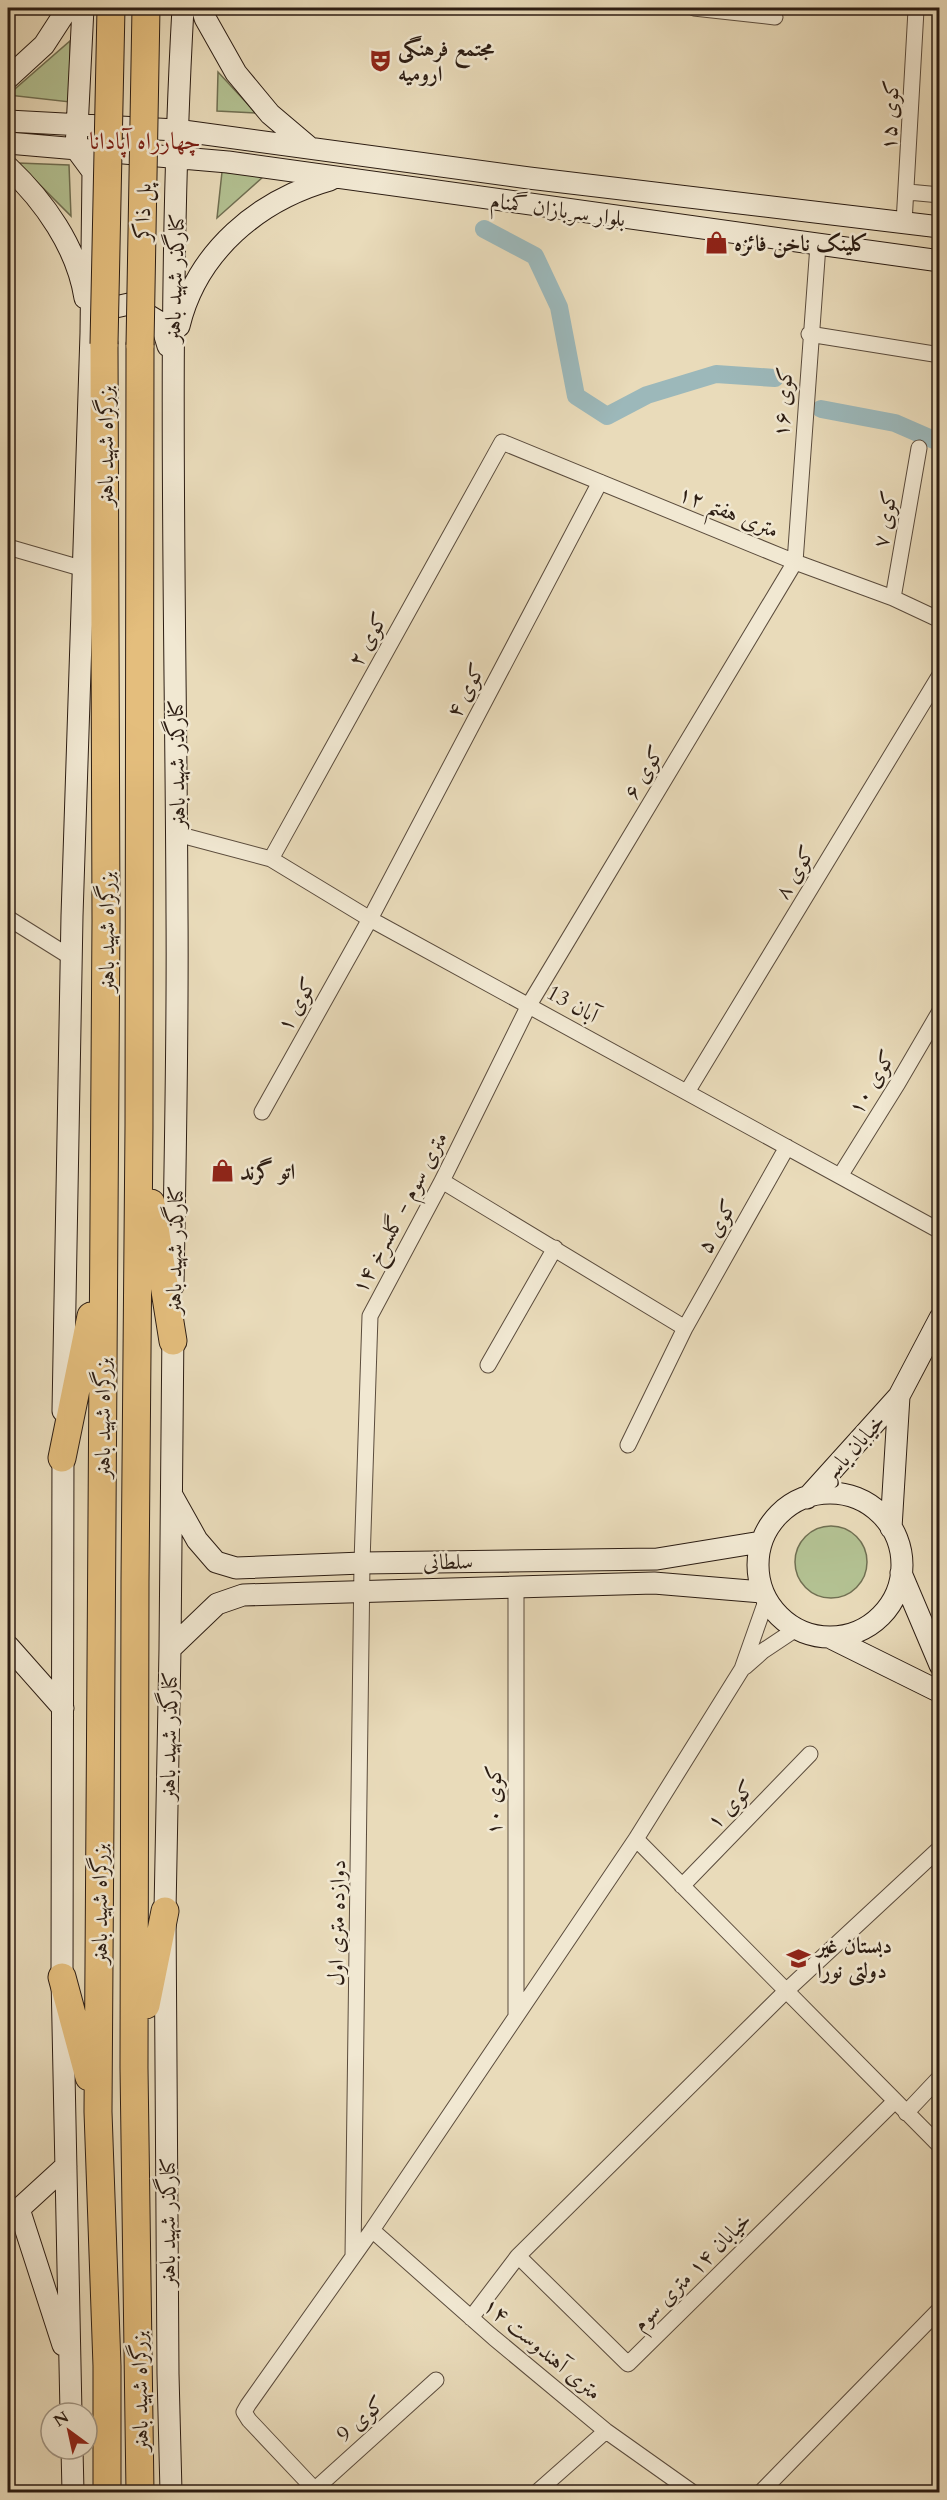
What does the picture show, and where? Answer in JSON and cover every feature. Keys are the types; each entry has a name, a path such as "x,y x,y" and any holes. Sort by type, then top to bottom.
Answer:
{"highway":[{"name":"پل ذاکر","path":"98,338 111,8"},
{"name":"پل ذاکر","path":"140,345 146,8"},
{"name":"بزرگراه شهید باهنر","path":"98,338 106,932 98,2112 106,2366 107,2493"},
{"name":"بزرگراه شهید باهنر","path":"140,345 134,2068 141,2493"},
{"path":"139,1126 173,1341"},
{"path":"62,1458 103,1253"},
{"path":"134,2068 165,1911"},
{"path":"62,1977 98,2112"}],"main road":[{"path":"8,78 44,45 68,8"},
{"path":"71,2401 62,1977 62,1458 72,958 84,569 98,338 93,172 76,149 83,8"},
{"name":"کنارگذر شهید باهنر","path":"171,2493 165,1911 170,1649 177,834 172,358 176,130 183,8"},
{"path":"202,8 205,18 236,74 270,114 309,148"},
{"name":"بلوار سربازان گمنام","path":"8,121 176,130 529,178 939,227"},
{"name":"بلوار سربازان گمنام","path":"8,143 228,162 939,261"},
{"path":"8,167 27,185 50,213 70,250 98,338"},
{"path":"172,358 184,308 208,261 244,223 272,203 303,188 336,178"},
{"path":"98,338 93,312 129,304 161,323 172,358"},
{"name":"خیابان یاسر","path":"807,1498 899,1396 939,1318"},
{"name":"خیابان یاسر","path":"891,1528 899,1396"},
{"name":"سلطانی","path":"171,1494 197,1540 216,1562 236,1568 362,1563 657,1559 761,1542"},
{"path":"828,1637 843,1637 867,1628 880,1617 886,1611 898,1589 902,1564 898,1540 885,1518 865,1502 841,1494 816,1494 793,1504 774,1520 761,1542 757,1567 764,1597 796,1629 828,1637 939,1692"},
{"path":"901,1573 939,1665"},
{"name":"سلطانی","path":"170,1649 217,1604 243,1595 654,1582 764,1597"},
{"path":"8,1646 63,1708"},
{"path":"66,2166 13,2205 70,2367"},
{"path":"72,2461 73,2493"}],"street":[{"path":"694,8 738,10 776,17"},
{"name":"کوی ۱۵","path":"904,223 908,192 916,10"},
{"path":"908,192 939,195"},
{"name":"کوی ۱۶","path":"795,562 818,245"},
{"path":"810,334 939,355"},
{"name":"۱۲ متری هفتم","path":"502,442 795,562 893,598 939,620"},
{"name":"کوی ۲","path":"271,859 502,442"},
{"name":"کوی ۷","path":"893,598 919,448"},
{"name":"کوی ۴","path":"370,919 600,482"},
{"path":"8,547 84,569"},
{"name":"کوی ۶","path":"529,1005 795,562"},
{"name":"کوی ۸","path":"687,1092 939,675"},
{"name":"13 آبان","path":"177,834 271,859 370,919 939,1231"},
{"path":"8,918 72,958"},
{"name":"کوی ۱","path":"262,1112 370,919"},
{"name":"۱۴ متری سوم - گلسرخ","path":"363,1591 370,1316 442,1181 529,1005"},
{"name":"کوی ۱۰","path":"840,1176 898,1083 939,1011"},
{"name":"کوی ۵","path":"628,1445 685,1328 787,1147"},
{"path":"442,1181 685,1328"},
{"path":"488,1365 555,1248"},
{"name":"کوی ۱۰","path":"516,1587 516,2014"},
{"name":"دوازده متری اول","path":"354,2256 363,1591"},
{"path":"314,2492 244,2412 372,2230 636,1839 742,1668 764,1597"},
{"path":"742,1668 796,1629"},
{"name":"کوی ۱","path":"682,1886 810,1754"},
{"path":"636,1839 939,2146"},
{"path":"471,2318 518,2256 786,1991 939,1848"},
{"path":"906,2113 939,2077"},
{"name":"خیابان ۱۴ متری سوم","path":"518,2256 628,2364 895,2101"},
{"name":"۱۴ متری آهندوست","path":"372,2230 471,2318 606,2430 692,2493"},
{"path":"761,2493 939,2309"},
{"name":"کوی 9","path":"314,2492 436,2380"},
{"path":"537,2493 606,2430"}],"green space":[{"path":"70,41 70,102 8,95"},
{"path":"218,72 256,113 217,111"},
{"path":"18,163 69,165 71,216"},
{"path":"222,172 264,176 217,218"},
{"path":"831,1526 851,1532 861,1542 867,1562 861,1582 851,1592 831,1598 811,1592 801,1582 795,1562 801,1542 811,1532"}],"waterway":[{"path":"484,229 535,256 559,307 576,396 607,416 647,395 716,374 775,378"},
{"path":"821,409 895,423 934,440 940,438"}],"place":[{"name":"مجتمع فرهنگی ارومیه","path":"380,61"},
{"name":"کلینک ناخن فائزه","path":"716,243"},
{"name":"اتو گرند","path":"222,1171"},
{"name":"دبستان غیر دولتی نورا","path":"799,1958"}],"district":[{"name":"چهارراه آپادانا","path":"145,141"}]}
